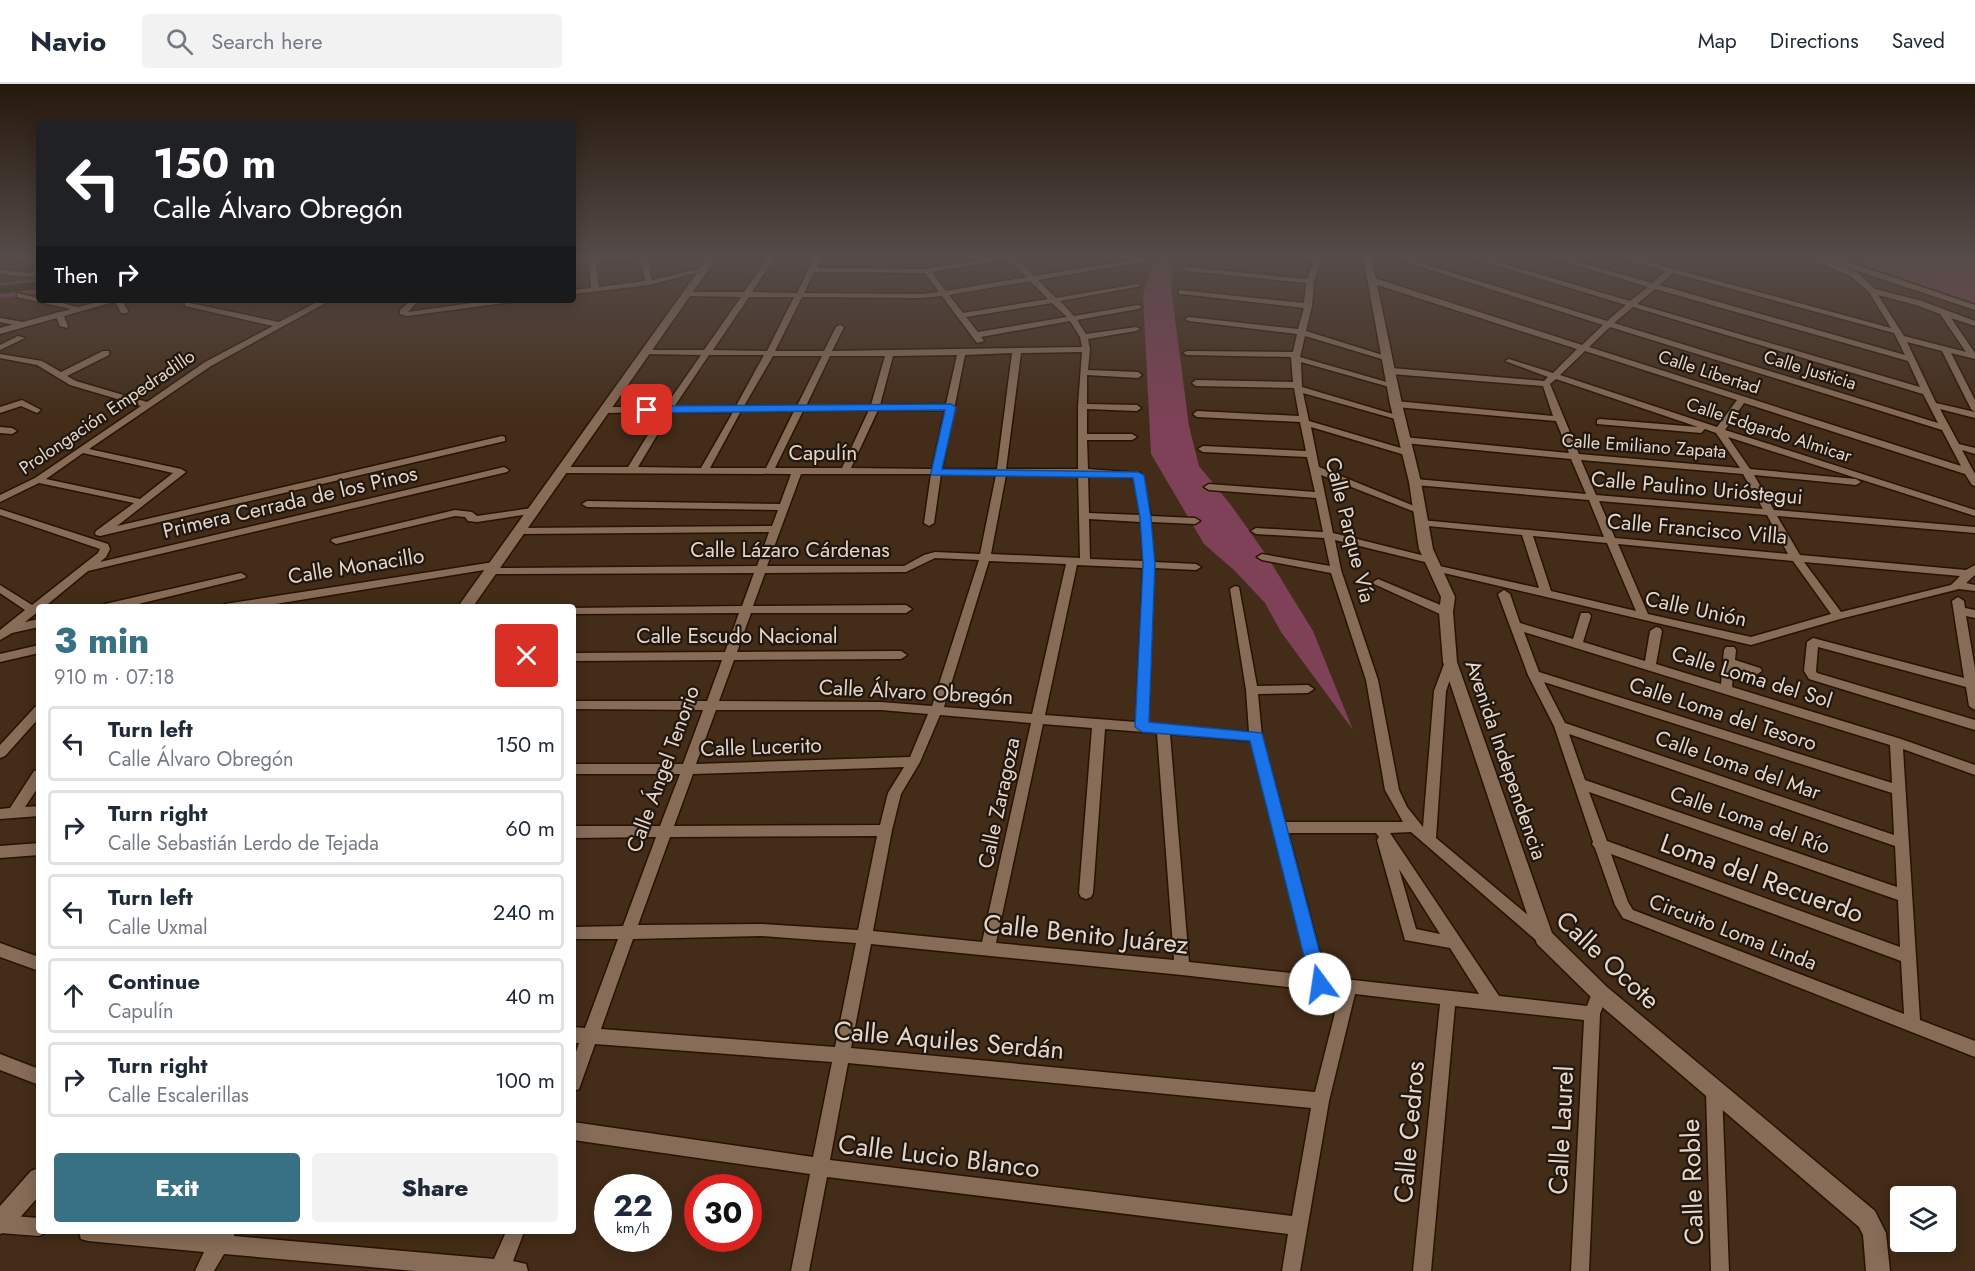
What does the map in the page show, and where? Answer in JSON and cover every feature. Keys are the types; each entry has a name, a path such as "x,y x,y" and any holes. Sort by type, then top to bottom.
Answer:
{"street":[{"path":"0,331 70,311"},
{"path":"220,311 280,325"},
{"name":"Prolongación Empedradillo","path":"0,499 38,480 208,364 306,311"},
{"path":"408,311 407,314 420,311"},
{"path":"467,604 674,311"},
{"path":"631,471 668,409 734,311"},
{"path":"704,470 792,311"},
{"path":"957,311 985,350"},
{"path":"961,316 986,311"},
{"path":"1065,311 1084,337 1136,329"},
{"path":"976,335 1112,311"},
{"name":"Calle Parque Vía","path":"1306,311 1296,357 1304,421 1336,570 1372,680 1392,790 1414,827"},
{"name":"Avenida Independencia","path":"1378,311 1397,410 1415,482 1420,516 1432,564 1448,597 1446,612 1450,662 1544,938"},
{"name":"Calle Libertad","path":"1469,311 1973,478"},
{"name":"Calle Justicia","path":"1571,311 1945,428"},
{"path":"1186,353 1296,357 1391,371 1546,384 1609,323 1624,311"},
{"path":"1655,311 1926,392"},
{"path":"1742,311 1913,360"},
{"path":"1815,311 1974,356"},
{"path":"1885,311 1913,360 1926,392 1973,478"},
{"path":"1943,312 1975,324"},
{"path":"1943,312 1974,356"},
{"path":"59,314 64,326"},
{"path":"1189,319 1300,332 1391,371"},
{"path":"0,320 20,324"},
{"path":"769,471 840,327"},
{"name":"Calle Zaragoza","path":"988,947 1037,718 1079,561 1084,516 1082,406 1086,349 1084,337"},
{"path":"0,348 21,338"},
{"path":"645,352 890,354 1086,349"},
{"path":"1945,349 1975,409"},
{"path":"800,1271 885,830 895,793 914,762 938,709 985,557 1001,474 1017,350"},
{"path":"929,523 936,473 962,351"},
{"path":"62,375 106,353"},
{"path":"845,471 875,407 890,354"},
{"path":"0,356 39,363 82,386 148,405"},
{"name":"Calle Edgardo Almicar","path":"1509,361 1975,513"},
{"path":"1083,372 1138,375"},
{"path":"1196,383 1298,387 1397,410 1559,419"},
{"path":"1546,384 1644,617"},
{"path":"1719,431 1742,400"},
{"path":"0,410 20,403 37,410"},
{"path":"1934,405 1975,415"},
{"path":"1082,406 1137,408"},
{"path":"604,410 951,407"},
{"name":"Calle Emiliano Zapata","path":"1197,414 1304,421 1406,447 1746,470 1882,484"},
{"path":"1600,422 1719,431"},
{"path":"0,430 12,431"},
{"path":"1719,431 1746,470 1796,558 1838,616"},
{"path":"1082,437 1132,437"},
{"path":"100,533 502,439"},
{"path":"1956,446 1975,451"},
{"path":"1203,449 1311,454"},
{"path":"80,450 181,472 89,542"},
{"name":"Calle Francisco Villa","path":"1315,469 1420,516 1526,532 1796,558 1972,571"},
{"name":"Primera Cerrada de los Pinos","path":"84,569 504,470"},
{"name":"Capulín","path":"562,470 1001,474 1084,472 1138,475 1146,518"},
{"name":"Calle Ángel Tenorio","path":"576,1075 797,471"},
{"path":"38,480 138,505"},
{"name":"Calle Paulino Urióstegui","path":"1415,482 1975,530"},
{"path":"1209,487 1320,495"},
{"path":"587,504 784,507"},
{"path":"138,505 146,522"},
{"path":"336,542 455,513 468,514 472,519 477,519 532,511"},
{"path":"0,512 104,546 105,549 84,569 40,604"},
{"path":"1084,516 1195,521"},
{"path":"1142,727 1149,564 1146,518"},
{"path":"518,531 776,529"},
{"name":"Calle Unión","path":"1256,531 1329,535 1546,594 1751,641 1956,585 1972,571"},
{"path":"1526,532 1546,594"},
{"name":"Calle Lázaro Cárdenas","path":"491,568 761,570 906,568 916,565 924,557 935,555 1196,567"},
{"path":"1262,557 1336,570"},
{"name":"Calle Monacillo","path":"252,604 491,568"},
{"path":"122,604 241,576"},
{"path":"1378,582 1446,612"},
{"path":"1956,585 1975,588"},
{"path":"0,588 32,610"},
{"path":"1234,589 1252,690 1256,737 1320,984"},
{"name":"Circuito Loma Linda","path":"1504,594 1534,675 1560,726 1599,844 1622,905 1628,914 1975,1049"},
{"path":"1975,614 1959,606 1975,706"},
{"path":"3,633 36,607"},
{"path":"576,610 906,609"},
{"path":"1577,643 1585,616"},
{"path":"3,633 36,624"},
{"name":"Calle Loma del Sol","path":"1515,625 1896,742 1975,770"},
{"path":"1650,665 1656,631"},
{"path":"1972,684 1820,643 1814,642 1812,646 1810,671 1813,676 1975,725"},
{"path":"0,658 36,650"},
{"name":"Calle Escudo Nacional","path":"576,657 901,655"},
{"path":"1726,690 1729,656 1756,671"},
{"path":"1429,839 1440,692 1450,662"},
{"name":"Calle Loma del Tesoro","path":"1534,675 1899,790"},
{"path":"1252,690 1308,689"},
{"name":"Calle Álvaro Obregón","path":"576,705 938,709 1256,737"},
{"path":"0,753 36,713"},
{"path":"1086,893 1100,723"},
{"name":"Calle Loma del Mar","path":"1560,726 1902,843"},
{"path":"1163,729 1182,968"},
{"path":"1896,742 1912,1023"},
{"name":"Calle Lucerito","path":"576,768 687,769 914,762"},
{"path":"7,814 36,779"},
{"name":"Calle Loma del Río","path":"1581,784 1905,896"},
{"path":"7,814 36,811"},
{"path":"1280,828 1414,827"},
{"name":"Calle Ocote","path":"1414,827 1544,938 1600,993 1714,1092 1867,1220 1874,1233 1878,1271"},
{"path":"1380,828 1452,942 1494,1003"},
{"path":"1380,828 1410,935 1452,942"},
{"path":"576,832 885,830"},
{"name":"Loma del Recuerdo","path":"1599,844 1909,957"},
{"path":"0,852 36,849"},
{"name":"Calle Benito Juárez","path":"576,933 761,930 864,937 988,947 1592,1014"},
{"path":"0,950 36,963"},
{"path":"1291,1271 1321,1101 1349,987"},
{"name":"Calle Laurel","path":"1580,1271 1592,1014 1600,993"},
{"name":"Calle Cedros","path":"1422,1271 1448,998"},
{"name":"Calle Aquiles Serdán","path":"576,1035 843,1055 1321,1101"},
{"path":"0,1062 36,1076"},
{"name":"Calle Roble","path":"1714,1092 1720,1271"},
{"name":"Calle Lucio Blanco","path":"576,1131 819,1167 1300,1226"},
{"path":"36,1182 3,1215 36,1226"},
{"path":"142,1234 223,1237 506,1270 515,1234"},
{"path":"204,1271 223,1237"}],"shaded area":[{"path":"1144,311 1174,311 1189,426 1199,466 1231,505 1267,556 1313,631 1353,730 1281,632 1265,603 1235,571 1204,544 1151,454"}],"route":[{"path":"647,410 951,407 936,473 1084,472 1138,475 1146,518 1149,564 1142,727 1256,737 1320,984"}]}
